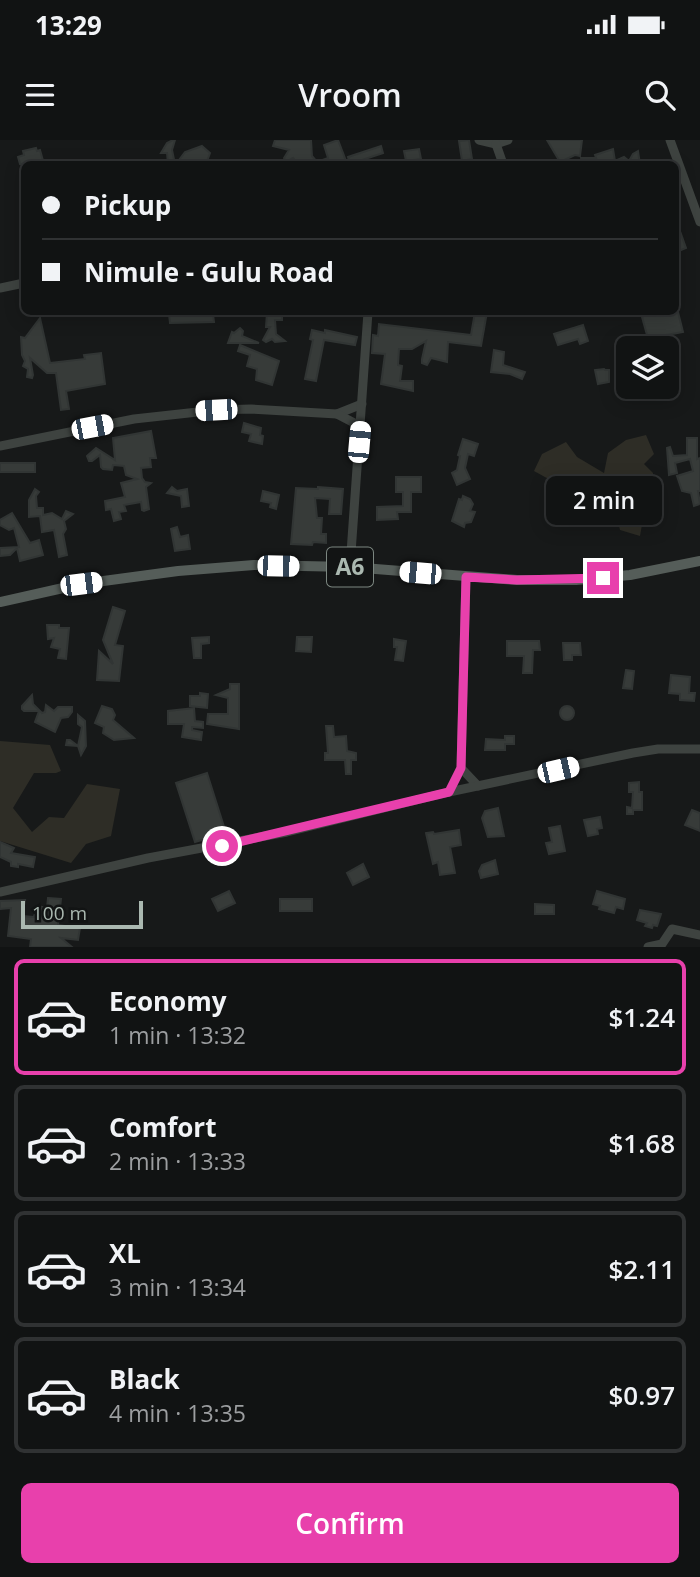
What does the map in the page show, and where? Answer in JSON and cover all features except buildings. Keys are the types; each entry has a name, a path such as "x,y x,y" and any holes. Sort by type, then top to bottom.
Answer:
{"main road":[{"name":"A6","path":"0,603 81,584 178,571 254,565 350,567 517,580 576,580 630,575 700,561"}],"street":[{"path":"479,140 496,145 508,140"},
{"path":"670,140 678,161"},
{"path":"496,145 502,161"},
{"path":"679,165 700,222"},
{"path":"0,288 21,284"},
{"path":"350,567 368,315"},
{"path":"337,414 362,404"},
{"path":"0,446 78,429 181,412 251,409 337,414 360,426"},
{"path":"449,792 461,768 466,577"},
{"path":"0,892 135,861 287,832 449,792 658,749 700,749"},
{"path":"461,768 478,786"},
{"path":"648,947 662,944 672,929 700,935"}],"shaded area":[{"path":"646,435 654,454 644,464 653,473 654,501 643,519 640,536 620,530 613,500 554,482 534,471 542,454 566,442 577,457 604,473 608,453 626,440"},
{"path":"0,741 50,745 61,771 34,773 13,808 32,832 49,817 64,818 87,784 120,789 111,836 86,844 71,863 0,841"}],"route":[{"path":"222,846 449,792 461,768 466,577 517,580 603,578"}]}
